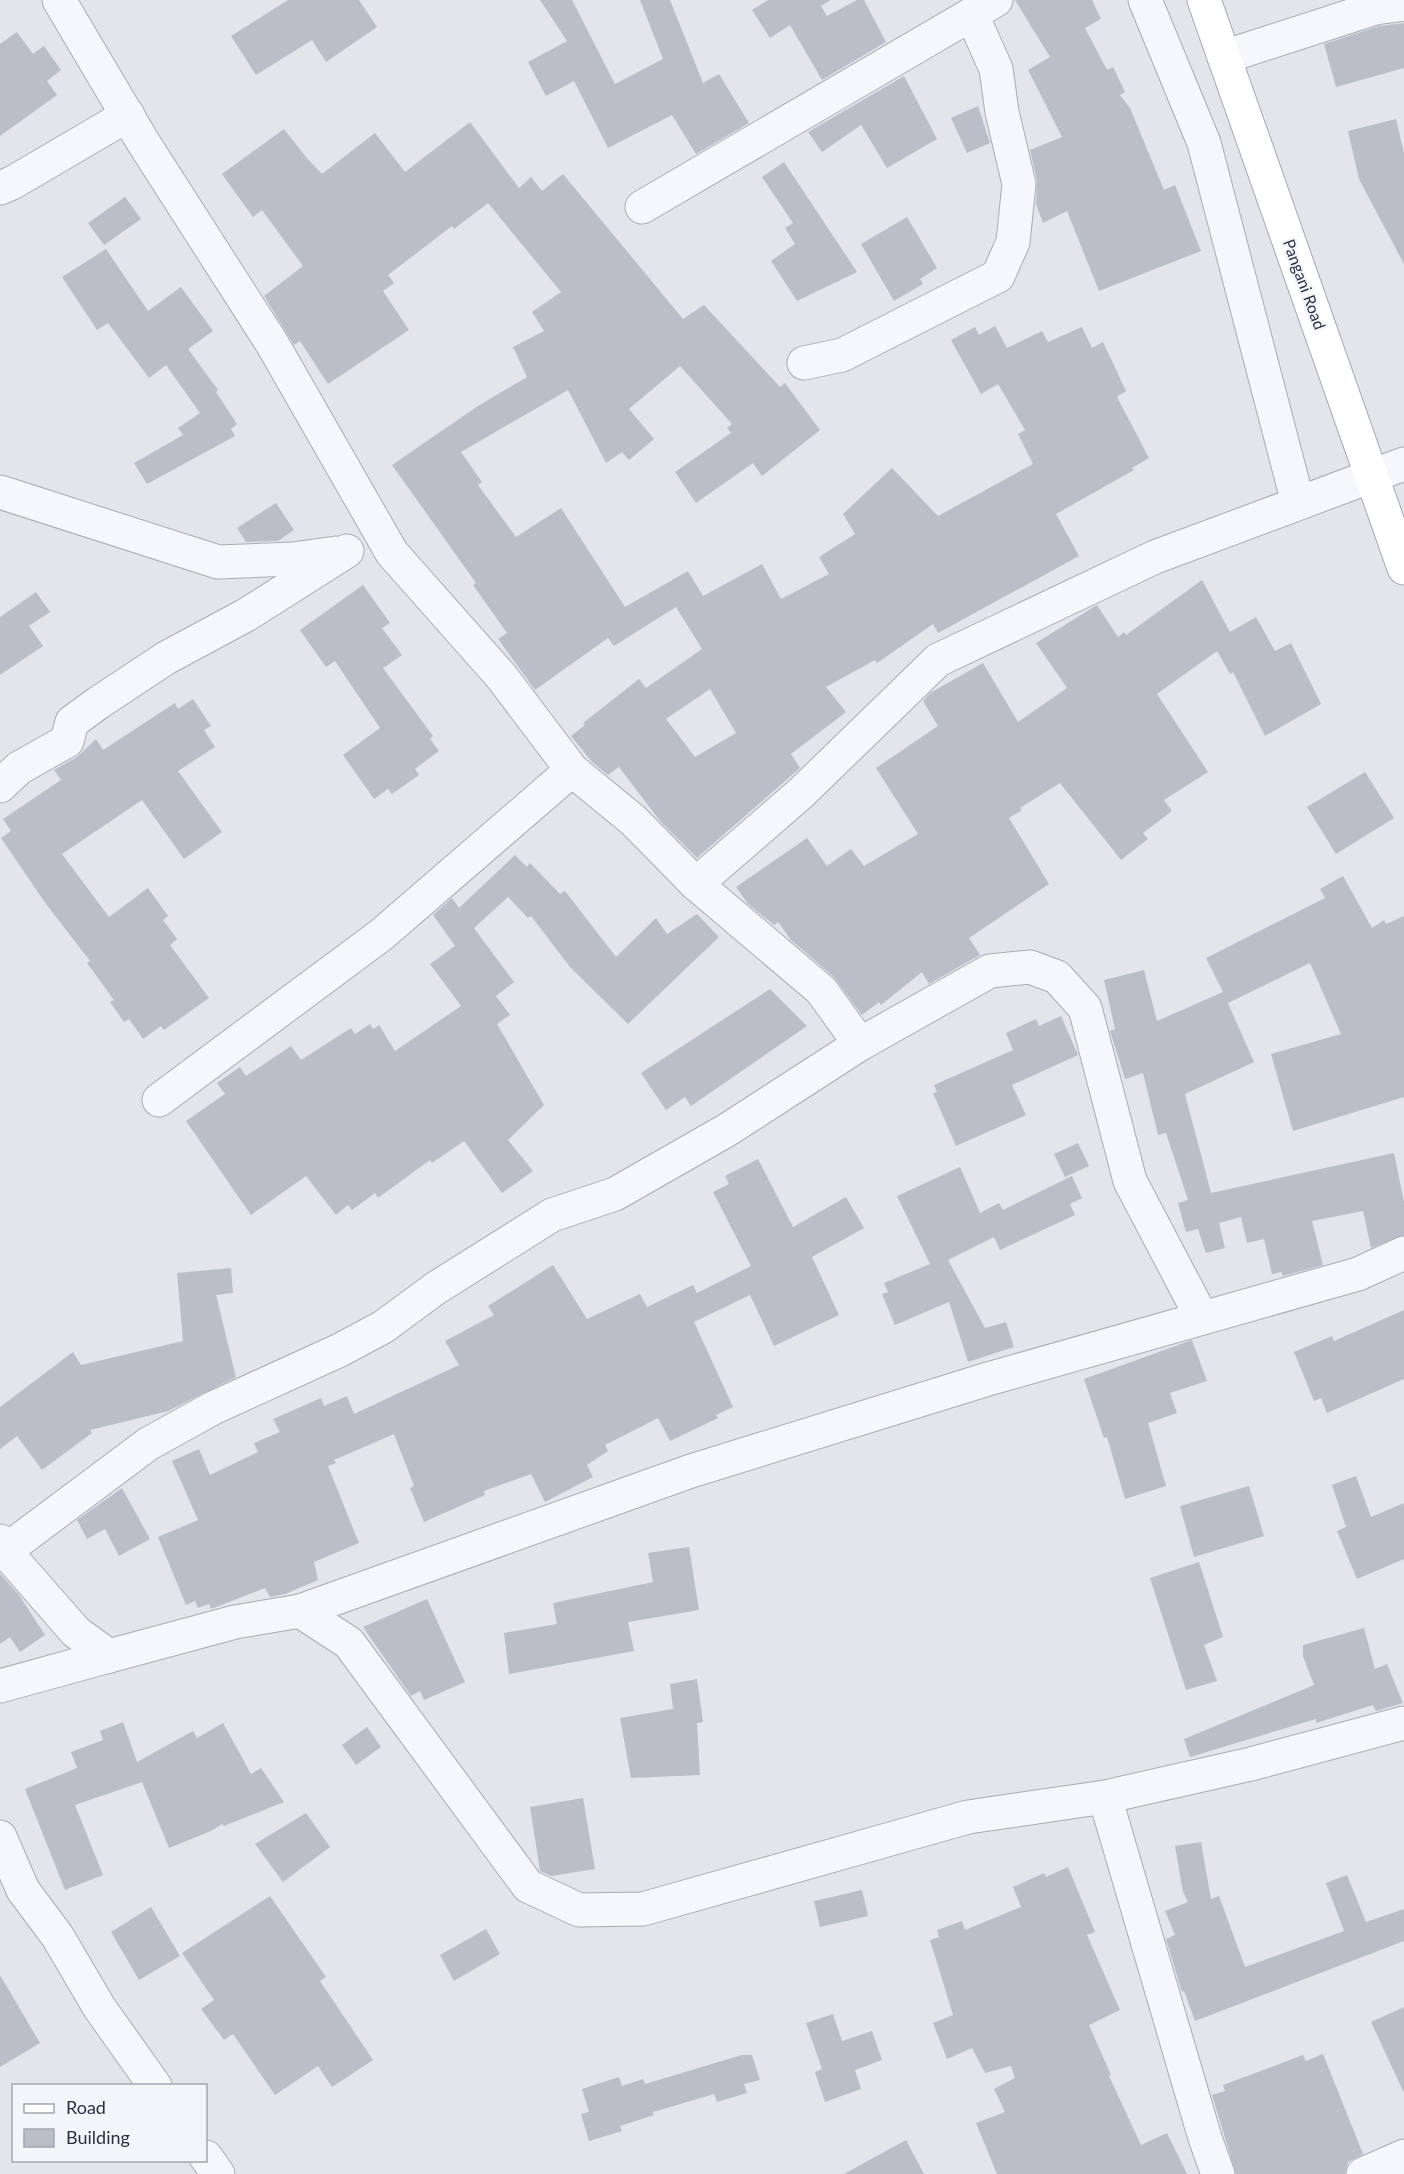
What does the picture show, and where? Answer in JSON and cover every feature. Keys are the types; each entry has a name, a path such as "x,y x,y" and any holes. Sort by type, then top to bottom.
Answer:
{"main road":[{"name":"Pangani Road","path":"1204,0 1404,568"}],"street":[{"path":"59,0 128,115 273,345 392,553 501,676 572,770 633,820 696,884 821,990 860,1044"},
{"path":"1145,0 1204,143 1298,503"},
{"path":"1224,57 1375,8 1404,4"},
{"path":"642,207 984,8 1002,111 1019,184 1013,242 998,276 843,355 804,363"},
{"path":"4,193 128,115"},
{"path":"696,884 801,793 938,660 1155,557 1404,464"},
{"path":"0,492 218,562 293,559 348,551 392,553"},
{"path":"0,786 19,768 67,741 72,722 98,703 166,658 246,615 348,551"},
{"path":"159,1100 381,934 572,770"},
{"path":"110,1656 76,1632 3,1546 148,1444 213,1408 340,1350 383,1327 436,1288 552,1215 615,1194 727,1130 860,1044 990,971 1030,967 1057,977 1085,1008 1130,1181 1202,1318"},
{"path":"0,1686 235,1622 300,1611 691,1471 988,1379 1358,1274 1404,1253"},
{"path":"300,1611 349,1643 528,1886 579,1910 643,1909 968,1816 1105,1797 1251,1764 1404,1723"},
{"path":"1105,1797 1205,2138 1218,2174"},
{"path":"0,1837 23,1890 58,1937 99,2007 154,2084"},
{"path":"1363,2174 1404,2156"},
{"path":"207,2158 218,2174"}],"building":[{"path":"288,0 359,0 377,27 326,62 312,40 256,75 231,36"},
{"path":"540,0 572,0 615,84 663,59 640,0 670,0 703,83 719,74 749,123 696,154 672,115 608,148 574,81 546,96 528,62 567,41"},
{"path":"768,0 831,0 821,6 827,16 857,0 864,0 886,42 822,80 790,25 770,38 752,10"},
{"path":"1015,0 1092,0 1101,19 1085,28 1107,70 1113,67 1125,92 1120,95 1130,108 1164,190 1175,185 1201,251 1099,291 1067,211 1043,223 1036,204 1037,180 1030,150 1062,137 1028,70 1050,57"},
{"path":"1404,23 1404,68 1336,87 1324,44 1379,26"},
{"path":"17,32 33,54 44,46 61,70 47,81 57,95 0,136 0,44"},
{"path":"904,76 937,139 887,168 861,125 822,152 808,132"},
{"path":"978,106 990,143 967,153 951,118"},
{"path":"1396,119 1404,153 1404,264 1359,179 1348,131"},
{"path":"470,122 519,188 531,177 542,191 563,174 683,319 704,305 780,387 785,383 820,430 762,476 753,463 696,503 675,472 731,433 727,428 732,424 680,366 629,409 654,439 629,460 622,452 606,463 568,390 461,452 482,482 478,485 516,537 561,508 625,607 688,571 703,596 762,564 781,599 829,574 819,557 855,534 843,514 892,468 938,516 1033,464 1018,434 1025,430 998,384 981,394 951,340 975,327 979,335 995,326 1007,348 1042,331 1048,342 1082,327 1092,348 1103,342 1126,391 1117,397 1149,458 1132,468 1134,470 1056,514 1079,556 938,633 933,624 877,663 875,660 826,687 846,712 791,754 800,768 697,858 660,821 619,767 608,775 592,762 571,736 585,725 583,723 639,679 646,688 702,649 676,607 614,646 608,638 535,690 498,639 507,633 473,585 476,583 392,465 478,406 527,377 513,347 544,331 532,312 561,292 488,203 454,229 452,226 388,275 394,283 383,291 409,330 328,384 300,341 294,345 264,296 303,266 262,210 253,217 222,174 284,129 322,174 375,133 405,172","holes":["710,689 736,733 695,757 666,719"]},
{"path":"784,162 857,272 797,301 771,261 795,244 785,228 793,223 762,177"},
{"path":"125,197 141,219 104,245 88,223"},
{"path":"907,217 937,268 920,279 923,284 894,301 861,244"},
{"path":"106,249 148,311 181,287 213,331 188,349 218,390 216,392 237,424 231,429 235,436 147,484 134,463 183,435 178,428 200,413 166,365 149,378 108,323 97,330 62,277"},
{"path":"276,503 294,530 278,541 246,542 237,528"},
{"path":"1202,580 1230,632 1256,617 1275,651 1291,643 1321,704 1265,736 1233,672 1230,674 1217,651 1157,694 1208,772 1164,800 1172,811 1143,833 1148,839 1121,860 1060,783 1020,808 1022,810 1009,818 1049,884 969,938 980,955 929,984 922,972 881,1005 879,1002 862,1015 833,976 791,940 778,922 774,925 748,904 736,887 807,838 827,866 851,849 864,866 918,834 876,768 938,726 923,701 930,693 983,663 1018,722 1067,688 1036,643 1097,605 1118,637 1124,632 1126,635"},
{"path":"363,585 390,623 382,628 402,655 383,668 433,736 430,739 439,751 415,769 419,775 392,794 388,789 374,799 343,755 380,728 335,661 326,667 300,630"},
{"path":"36,592 50,612 29,626 43,646 0,675 0,617"},
{"path":"193,699 211,726 204,730 215,747 178,771 222,832 184,859 142,800 62,854 109,917 148,888 168,916 163,920 177,939 170,945 209,998 164,1030 161,1026 143,1039 129,1019 124,1022 110,1002 114,1000 87,963 90,961 46,904 1,838 11,831 3,819 61,780 54,770 77,757 96,739 103,750 175,703 178,709"},
{"path":"1365,772 1394,818 1336,854 1307,807"},
{"path":"515,855 527,867 530,863 560,894 565,891 616,957 656,918 667,934 697,914 719,937 628,1024 570,967 531,916 528,918 508,897 474,928 514,982 496,996 510,1015 497,1024 544,1105 508,1140 533,1171 502,1193 464,1141 432,1163 430,1160 378,1198 375,1193 352,1210 348,1205 336,1215 306,1176 251,1215 186,1121 225,1094 217,1083 240,1067 246,1076 291,1046 301,1060 351,1028 355,1034 370,1024 373,1029 379,1025 395,1051 461,1006 430,964 455,946 433,915 452,898 459,908"},
{"path":"1343,876 1372,928 1384,920 1386,924 1404,916 1404,1097 1293,1131 1271,1054 1341,1034 1310,963 1228,1003 1227,1001 1254,1062 1185,1094 1211,1193 1394,1153 1404,1202 1404,1235 1371,1248 1363,1211 1312,1221 1323,1265 1283,1276 1281,1272 1272,1274 1264,1239 1247,1243 1241,1217 1219,1223 1225,1248 1206,1253 1198,1229 1186,1232 1178,1203 1188,1200 1166,1133 1158,1135 1143,1073 1125,1079 1110,1031 1115,1029 1104,980 1144,970 1157,1021 1223,992 1206,958 1325,898 1320,889"},
{"path":"770,989 807,1026 691,1106 685,1097 666,1110 641,1073"},
{"path":"1061,1016 1078,1055 1012,1085 1026,1115 956,1146 933,1093 937,1092 934,1085 1013,1050 1006,1033 1036,1019 1039,1026"},
{"path":"1078,1143 1089,1166 1065,1177 1054,1154"},
{"path":"758,1159 793,1227 846,1197 864,1228 812,1257 839,1315 774,1346 750,1295 694,1322 733,1407 716,1415 718,1418 670,1441 658,1418 605,1445 608,1451 587,1465 593,1477 545,1502 531,1474 484,1491 485,1495 424,1522 410,1488 414,1486 394,1434 334,1460 336,1463 328,1466 359,1543 314,1562 318,1580 285,1594 270,1597 265,1588 211,1609 209,1604 198,1608 195,1601 186,1605 158,1537 198,1520 172,1461 199,1449 210,1475 258,1452 254,1443 280,1432 273,1419 321,1398 324,1406 347,1396 354,1414 459,1365 445,1341 494,1315 488,1306 553,1265 587,1319 640,1294 647,1307 693,1285 697,1293 751,1266 713,1192 729,1184 725,1176"},
{"path":"960,1167 980,1213 999,1203 1003,1210 1072,1176 1082,1198 1070,1204 1075,1215 1000,1250 994,1237 948,1260 985,1328 1006,1322 1014,1347 968,1362 949,1302 895,1325 882,1294 888,1292 884,1283 930,1264 897,1196"},
{"path":"231,1268 233,1293 216,1295 236,1377 168,1411 90,1430 92,1433 42,1470 17,1436 0,1449 0,1407 73,1352 81,1365 183,1341 177,1273"},
{"path":"1404,1310 1404,1379 1327,1413 1321,1398 1314,1401 1294,1352 1332,1336 1334,1341"},
{"path":"1192,1340 1207,1381 1170,1393 1177,1413 1148,1423 1166,1486 1125,1499 1107,1437 1104,1438 1084,1379"},
{"path":"1356,1476 1371,1517 1404,1503 1404,1559 1357,1579 1337,1531 1346,1527 1332,1485"},
{"path":"1249,1486 1264,1536 1194,1557 1180,1506"},
{"path":"122,1488 150,1539 119,1556 105,1529 87,1539 77,1520"},
{"path":"689,1547 699,1610 628,1622 634,1651 509,1674 504,1633 557,1624 553,1603 653,1582 648,1553"},
{"path":"1199,1562 1223,1637 1204,1645 1217,1681 1186,1690 1150,1578"},
{"path":"0,1574 19,1595 45,1635 20,1652 10,1637 0,1644"},
{"path":"427,1599 465,1682 424,1700 420,1691 411,1696 363,1627"},
{"path":"1364,1628 1375,1669 1387,1664 1403,1703 1376,1711 1373,1705 1316,1723 1316,1719 1190,1757 1184,1739 1314,1685 1303,1656 1303,1645"},
{"path":"697,1679 703,1722 697,1723 700,1775 631,1778 620,1718 673,1709 670,1684"},
{"path":"123,1722 137,1762 193,1731 197,1738 223,1723 251,1774 261,1768 284,1802 224,1826 222,1824 211,1831 169,1848 142,1782 75,1805 103,1875 65,1890 25,1789 77,1768 71,1752 103,1740 100,1731"},
{"path":"367,1727 381,1747 356,1765 342,1745"},
{"path":"583,1798 595,1869 551,1876 540,1871 530,1807"},
{"path":"306,1813 330,1847 283,1882 255,1844"},
{"path":"1201,1842 1211,1899 1219,1896 1245,1967 1344,1931 1326,1883 1347,1875 1366,1922 1404,1909 1404,1941 1195,2021 1184,1991 1182,1992 1166,1939 1175,1935 1165,1911 1188,1902 1183,1892 1175,1846"},
{"path":"1068,1867 1095,1932 1087,1935 1120,2010 1089,2025 1111,2075 1109,2076 1141,2145 1167,2133 1187,2174 997,2174 976,2123 1005,2112 994,2089 1015,2078 1011,2066 985,2073 972,2048 947,2059 933,2023 953,2015 930,1940 939,1937 937,1930 962,1921 965,1930 1021,1907 1013,1887 1044,1873 1046,1877"},
{"path":"862,1890 868,1916 820,1927 814,1901"},
{"path":"270,1896 326,1977 320,1981 373,2060 332,2087 318,2066 275,2095 233,2034 224,2040 201,2009 214,2000 182,1953"},
{"path":"151,1907 180,1956 139,1980 111,1932"},
{"path":"486,1929 500,1954 454,1981 440,1955"},
{"path":"0,1975 40,2043 0,2067"},
{"path":"1404,2007 1404,2093 1371,2022"},
{"path":"833,2014 842,2041 872,2031 882,2060 855,2070 861,2089 825,2102 815,2072 822,2069 806,2023"},
{"path":"1323,2054 1363,2154 1348,2162 1345,2174 1236,2174 1212,2095 1225,2091 1223,2085 1303,2055 1306,2061"},
{"path":"742,2055 752,2055 760,2080 744,2084 747,2093 717,2102 714,2094 653,2112 654,2115 620,2126 622,2131 589,2141 581,2114 589,2112 582,2089 619,2077 622,2086 643,2079 645,2084"},
{"path":"906,2140 924,2174 844,2174"}]}
